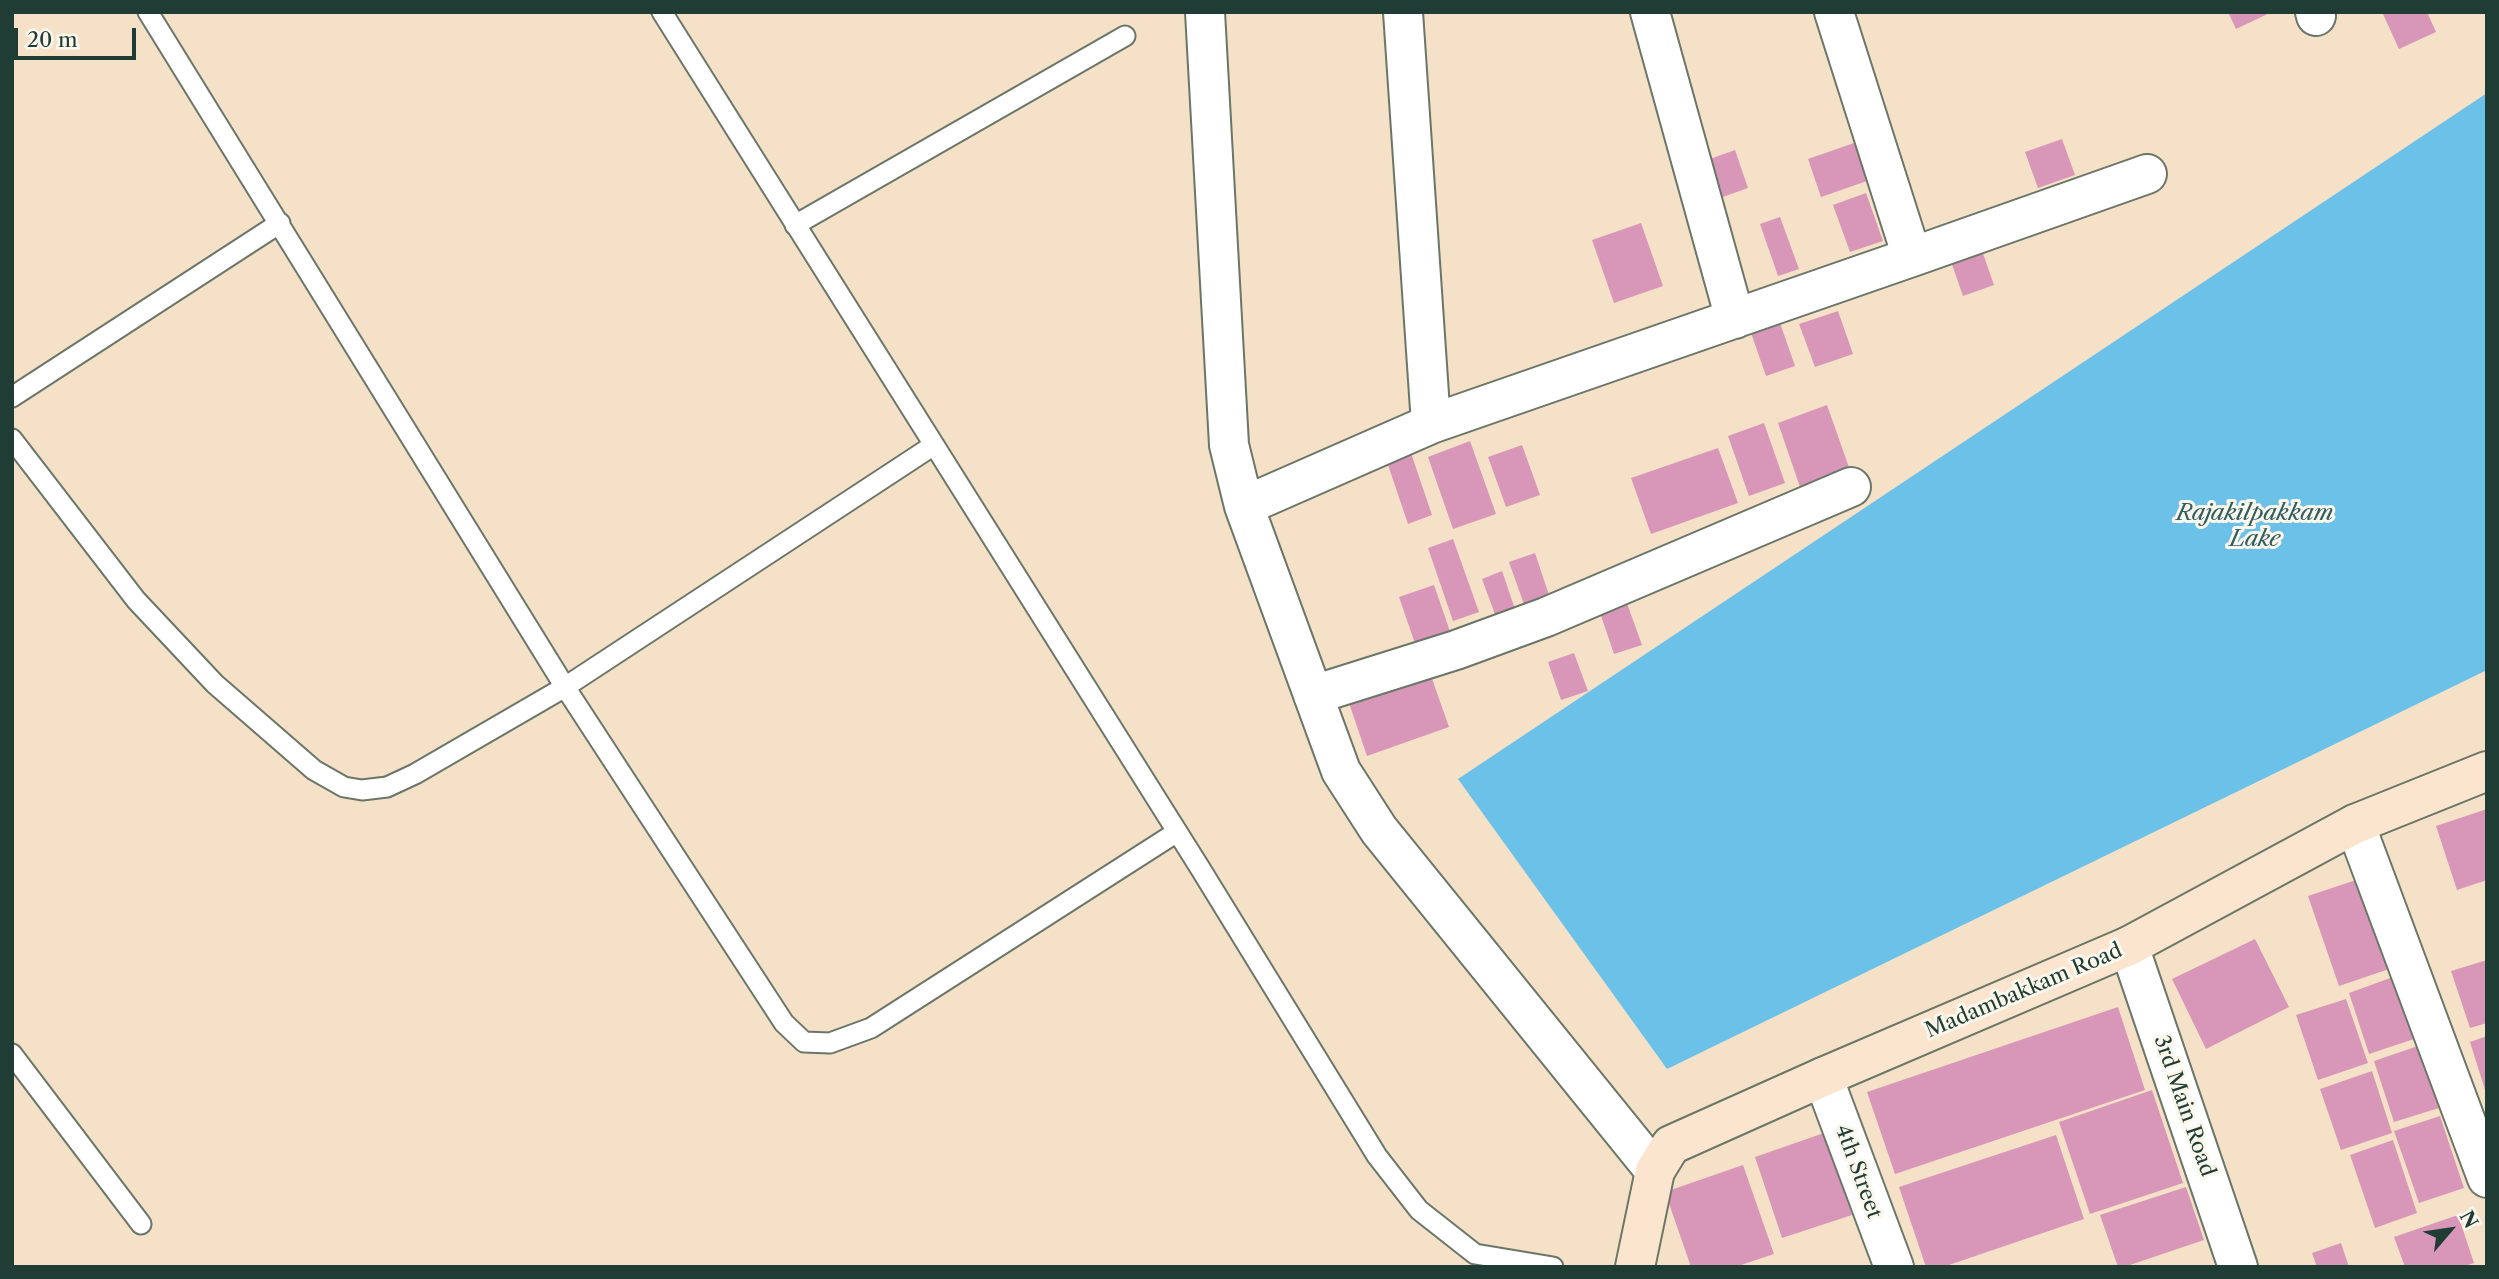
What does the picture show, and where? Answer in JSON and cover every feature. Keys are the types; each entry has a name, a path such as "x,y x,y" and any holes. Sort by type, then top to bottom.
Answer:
{"street":[{"path":"1205,12 1228,445 1244,506 1341,771 1379,830 1655,1171"},
{"path":"1403,12 1432,424"},
{"path":"1650,12 1735,319"},
{"path":"1834,12 1912,257"},
{"path":"1244,506 1432,424 2147,174"},
{"path":"1313,695 1456,650 1546,617 1851,487"},
{"name":"Madambakkam Road","path":"1635,1267 1655,1171 1671,1145 2129,946 2355,824 2487,771"},
{"path":"2355,824 2487,1178"},
{"name":"3rd Main Road","path":"2129,946 2238,1267"},
{"name":"4th Street","path":"1823,1077 1894,1267"}],"lane":[{"path":"148,12 565,687 784,1023 804,1042 830,1043 872,1028 1177,832"},
{"path":"662,12 1177,832 1377,1156 1419,1210 1475,1254 1553,1267"},
{"path":"795,225 1125,36"},
{"path":"12,397 280,223"},
{"path":"12,439 136,600 215,684 314,770 344,787 362,790 387,787 415,774 565,687 934,445"},
{"path":"12,1054 141,1224"}],"water":[{"name":"Rajakilpakkam Lake","path":"2487,93 2487,670 1667,1069 1458,779"}],"building":[{"path":"2228,12 2272,12 2236,29"},
{"path":"2382,12 2427,12 2436,32 2399,49"},
{"path":"2062,139 2075,175 2038,188 2025,152"},
{"path":"1854,143 1867,181 1821,197 1808,159"},
{"path":"1735,150 1748,188 1720,198 1707,160"},
{"path":"1866,193 1883,241 1850,252 1833,205"},
{"path":"1780,217 1799,269 1778,276 1760,224"},
{"path":"1641,223 1663,286 1614,303 1592,240"},
{"path":"1980,245 1994,285 1963,296 1949,256"},
{"path":"1838,311 1853,354 1815,367 1799,324"},
{"path":"1780,323 1795,366 1766,376 1751,333"},
{"path":"1827,405 1851,473 1801,490 1778,423"},
{"path":"1764,423 1785,483 1749,496 1728,436"},
{"path":"1470,441 1496,514 1453,529 1428,457"},
{"path":"1522,445 1540,495 1506,507 1488,457"},
{"path":"1718,448 1738,503 1651,534 1631,478"},
{"path":"1411,453 1432,515 1408,524 1387,462"},
{"path":"1453,539 1479,612 1453,621 1428,548"},
{"path":"1535,553 1551,601 1526,610 1509,562"},
{"path":"1502,571 1515,609 1496,617 1482,579"},
{"path":"1434,585 1455,646 1420,658 1399,597"},
{"path":"1624,595 1642,645 1614,654 1597,604"},
{"path":"1574,653 1588,691 1561,700 1548,662"},
{"path":"1430,673 1449,727 1367,756 1348,700"},
{"path":"2487,809 2487,880 2457,890 2436,826"},
{"path":"2365,877 2395,967 2339,986 2308,896"},
{"path":"2255,939 2289,1007 2206,1049 2172,979"},
{"path":"2487,960 2487,1023 2470,1028 2451,971"},
{"path":"2393,977 2414,1039 2369,1054 2349,993"},
{"path":"2346,999 2368,1063 2318,1080 2296,1015"},
{"path":"2118,1007 2145,1090 1895,1174 1867,1092"},
{"path":"2487,1036 2487,1092 2486,1093 2470,1042"},
{"path":"2418,1046 2439,1108 2394,1122 2374,1061"},
{"path":"2372,1071 2392,1133 2341,1150 2320,1089"},
{"path":"2152,1090 2183,1183 2090,1214 2059,1122"},
{"path":"2440,1116 2464,1188 2419,1203 2394,1131"},
{"path":"1824,1133 1852,1215 1782,1238 1755,1157"},
{"path":"2056,1135 2084,1219 1943,1267 1926,1267 1899,1187"},
{"path":"2393,1140 2417,1213 2375,1228 2350,1155"},
{"path":"1743,1165 1774,1254 1735,1267 1691,1267 1665,1192"},
{"path":"2186,1187 2204,1240 2118,1267 2100,1215"},
{"path":"2458,1215 2474,1263 2462,1267 2405,1267 2394,1237"},
{"path":"2341,1243 2349,1267 2317,1267 2312,1253"}]}
